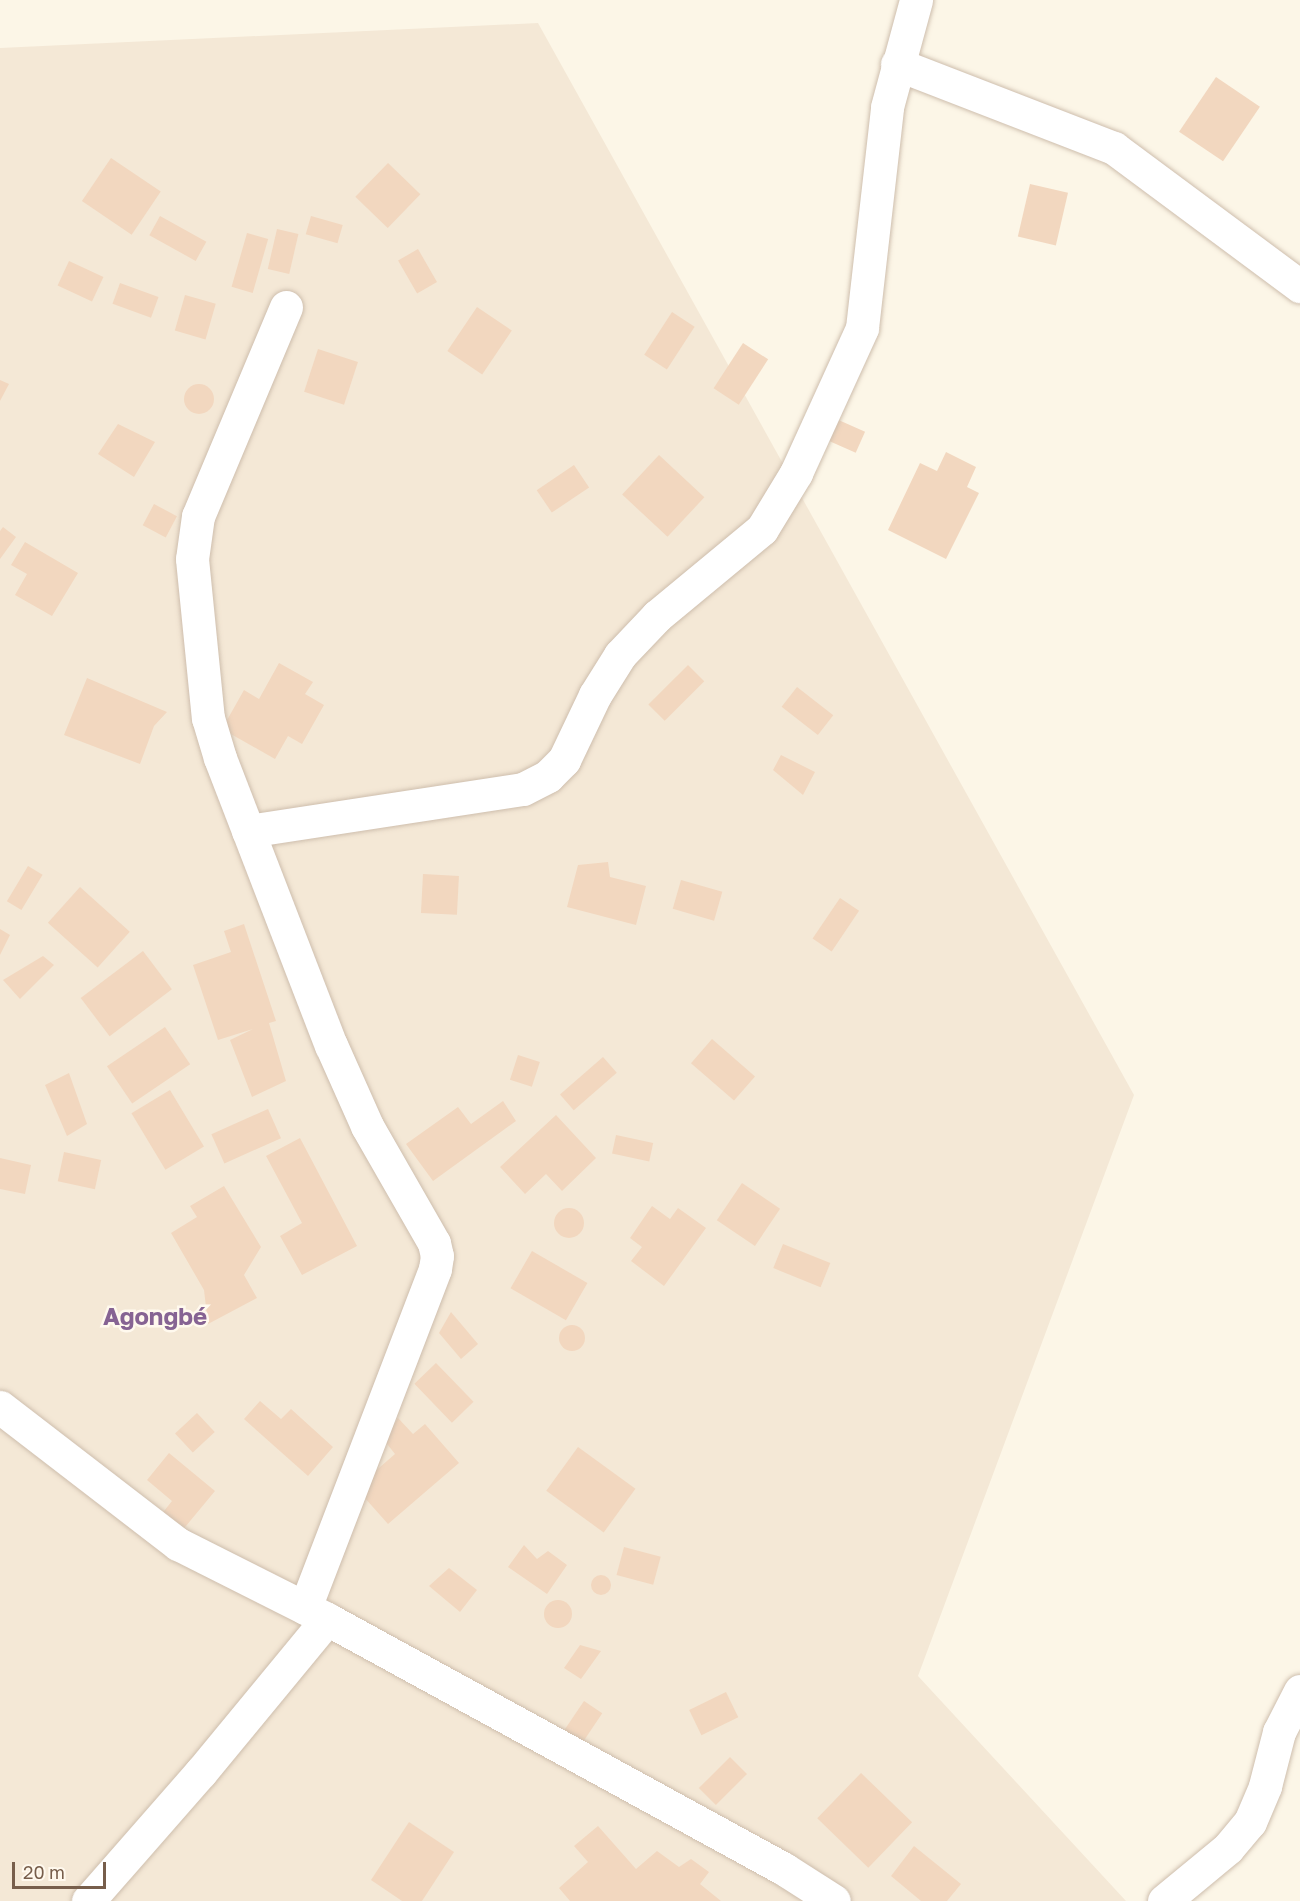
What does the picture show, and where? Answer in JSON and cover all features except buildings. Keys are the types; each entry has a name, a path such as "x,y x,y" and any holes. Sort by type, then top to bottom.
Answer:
{"street":[{"path":"248,831 524,789 548,776 564,760 595,695 620,655 657,616 762,529 796,473 862,328 887,107 916,0"},
{"path":"897,64 1114,148 1300,286"},
{"path":"88,1901 201,1772 316,1613 435,1269 437,1256 434,1243 362,1116 331,1045 220,758 208,718 192,559 198,516 286,308"},
{"path":"0,1407 178,1544 316,1613 784,1869 834,1901"},
{"path":"1164,1901 1228,1848 1250,1822 1264,1786 1279,1732 1300,1691"}],"shaded area":[{"path":"538,23 1134,1095 918,1676 1126,1901 0,1901 0,48"}],"district":[{"name":"Agongbé","path":"155,1316"}]}
